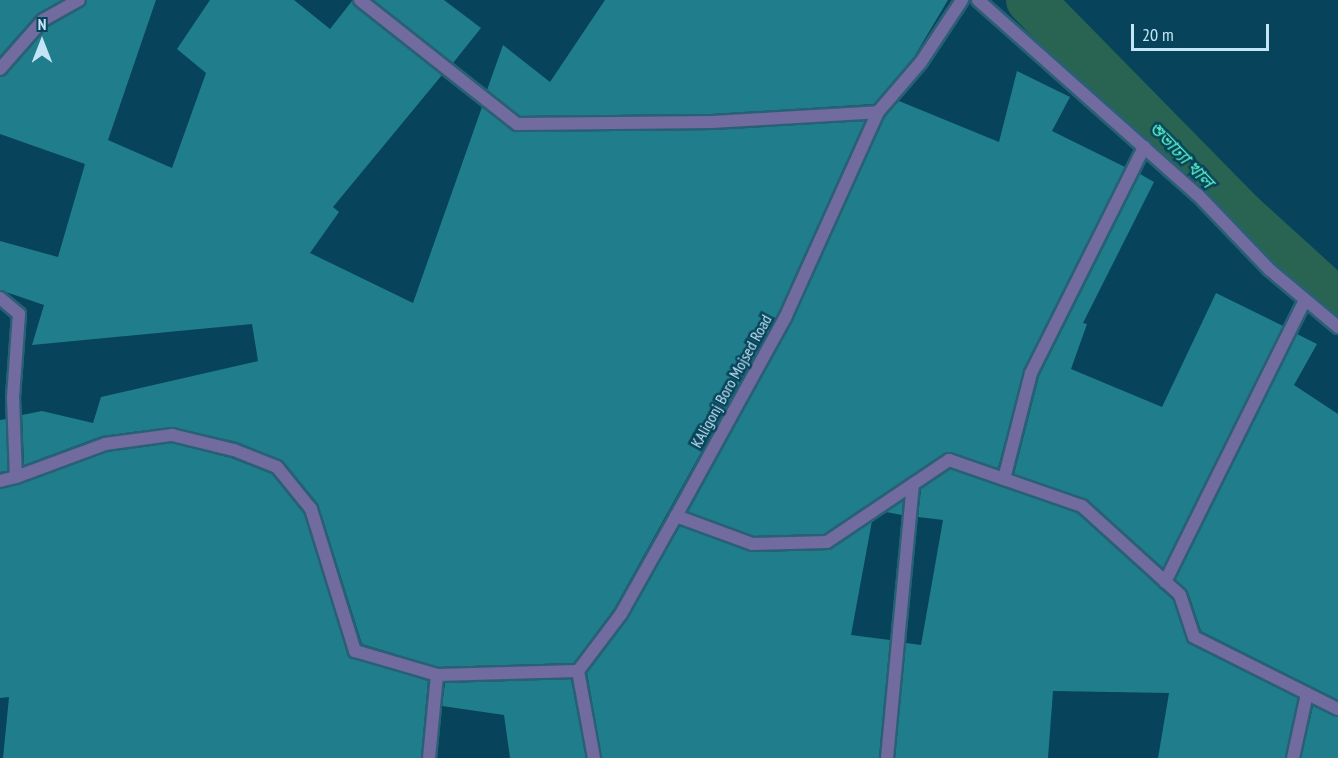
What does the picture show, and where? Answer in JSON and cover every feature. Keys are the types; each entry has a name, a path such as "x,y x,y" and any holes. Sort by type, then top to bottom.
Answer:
{"street":[{"path":"0,69 43,20 79,0"},
{"path":"360,0 517,124 712,122 878,112"},
{"name":"KAligonj Boro Mojsed Road","path":"578,671 621,614 786,316 878,112 921,62 963,0"},
{"path":"978,0 1144,147 1305,300 1338,327"},
{"path":"1004,479 1031,373 1144,147"},
{"path":"0,298 19,314 13,397 15,477"},
{"path":"1165,582 1305,300"},
{"path":"0,480 15,477 105,444 172,435 234,450 277,467 311,509 355,651 437,675 578,671 594,758"},
{"path":"676,516 752,544 827,542 949,460 1082,506 1180,595 1194,637 1338,708"},
{"path":"887,758 913,484"},
{"path":"429,758 437,675"},
{"path":"1293,758 1307,694"}],"building":[{"path":"0,0 62,0 37,14 0,56"},
{"path":"87,0 156,0 108,140 172,168 206,73 177,49 210,0 294,0 330,29 352,1 442,75 333,207 339,212 310,253 413,303 482,107 517,132 712,130 865,121 779,312 614,609 574,663 438,667 362,644 318,504 283,461 237,442 171,427 102,436 24,465 22,415 42,411 93,423 101,397 258,361 252,324 32,345 44,305 0,290 0,241 58,257 85,164 0,134 0,77 48,27 83,7"},
{"path":"373,0 444,0 481,28 453,63"},
{"path":"605,0 948,0 914,57 874,104 712,114 520,116 487,90 503,45 550,82"},
{"path":"1017,71 1070,97 1052,131 1125,167 1024,370 998,468 945,453 824,534 753,536 688,512 793,319 885,116 899,101 999,142"},
{"path":"1140,174 1154,182 1083,323 1087,324 1071,369 1162,407 1216,293 1283,326 1163,568 1087,500 1014,474 1039,376"},
{"path":"1297,334 1317,344 1294,385 1338,414 1338,700 1201,631 1188,592 1175,580"},
{"path":"6,419 8,471 0,472 0,420"},
{"path":"172,443 231,458 272,474 304,513 349,656 428,681 421,758 3,758 9,697 0,698 0,489 107,452"},
{"path":"950,469 1078,513 1173,600 1188,643 1298,698 1285,758 1158,758 1169,693 1053,691 1048,758 895,758 906,643 921,645 943,520 918,517 921,489"},
{"path":"903,501 902,515 886,512"},
{"path":"872,521 851,635 890,640 879,758 602,758 587,673 628,618 680,526 752,552 828,550"},
{"path":"571,679 586,758 510,758 504,715 442,706 445,683"},
{"path":"1313,706 1338,717 1338,758 1301,758"}],"waterway":[{"name":"শুভাঢ্যা খাল","path":"1030,0 1240,214 1338,303"}]}
